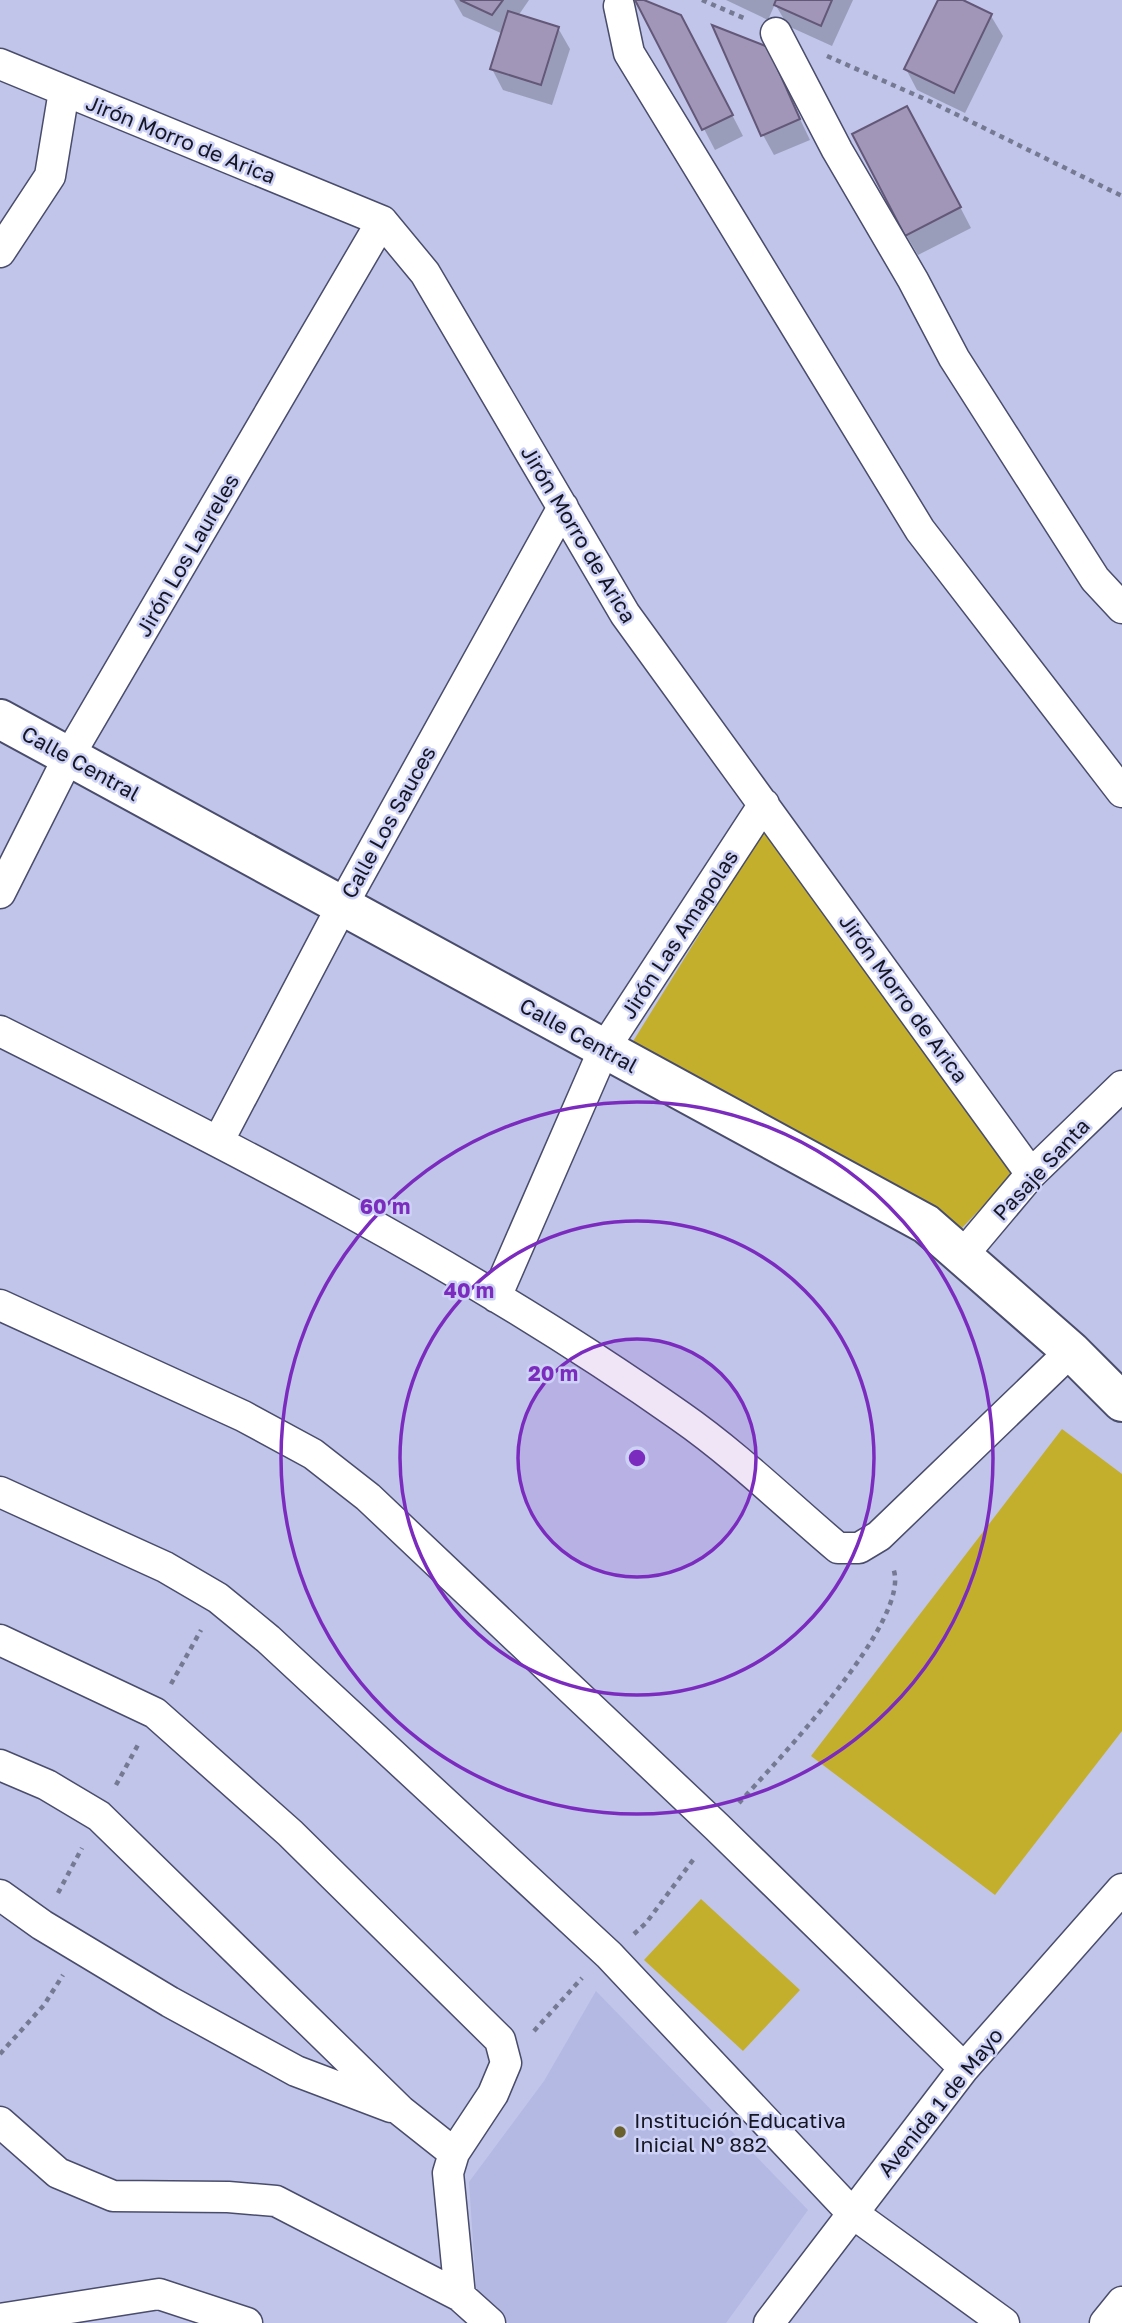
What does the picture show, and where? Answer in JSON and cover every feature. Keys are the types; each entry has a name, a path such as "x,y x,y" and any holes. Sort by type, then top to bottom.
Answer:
{"street":[{"path":"619,6 629,52 920,530 1122,792"},
{"path":"776,33 837,150 913,280 954,358 1095,579 1122,608"},
{"name":"Jirón Morro de Arica","path":"0,64 382,221 425,273 625,614 1031,1174"},
{"path":"0,252 50,176 64,91"},
{"name":"Jirón Los Laureles","path":"0,893 69,756 382,221"},
{"name":"Calle Los Sauces","path":"219,1140 342,906 563,507"},
{"name":"Calle Central","path":"0,719 926,1224 1071,1351 1122,1402"},
{"name":"Jirón Las Amapolas","path":"496,1297 604,1049 764,804"},
{"path":"0,1031 219,1140 496,1297 682,1416 838,1548 859,1548 879,1536 1071,1351"},
{"name":"Pasaje Santa","path":"962,1256 1031,1174 1122,1086"},
{"path":"0,1305 243,1416 313,1454 368,1497 717,1827 964,2068"},
{"path":"0,1492 165,1567 218,1598 268,1639 609,1955 851,2212 1004,2323"},
{"path":"0,1640 155,1713 290,1833 500,2040 506,2063 493,2094 454,2153 448,2173 460,2296"},
{"path":"0,1765 47,1785 99,1816 401,2110 454,2153"},
{"path":"0,1895 80,1948 296,2071 401,2110"},
{"name":"Avenida 1 de Mayo","path":"769,2323 851,2212 964,2068 1116,1907"},
{"path":"0,2122 58,2173 113,2196 228,2197 276,2201 460,2296 489,2323"},
{"path":"0,2319 159,2294 247,2323"},
{"path":"1105,2323 1122,2302"}],"path":[{"path":"702,0 927,100 1122,195"},
{"path":"42,1925 218,1598"},
{"path":"0,2054 44,2005 80,1948"}],"shaded area":[{"path":"764,830 1014,1174 960,1230 632,1043"},
{"path":"1062,1429 1122,1474 1122,1731 995,1895 811,1756"},
{"path":"701,1899 800,1990 743,2051 644,1960"},
{"name":"Institución Educativa Inicial Nº 882","path":"596,1991 808,2210 726,2323 509,2323 477,2300 469,2182 544,2081"}],"building":[{"path":"460,0 503,0 492,15"},
{"path":"635,0 644,0 681,15 733,115 702,130"},
{"path":"776,0 832,0 821,26 774,5"},
{"path":"938,0 963,0 992,14 954,93 904,69"},
{"path":"508,11 559,27 541,85 490,69"},
{"path":"712,25 768,47 800,119 761,136"},
{"path":"907,106 961,207 905,236 852,134"}],"place":[{"name":"Institución Educativa Inicial Nº 882","path":"620,2132"}]}
